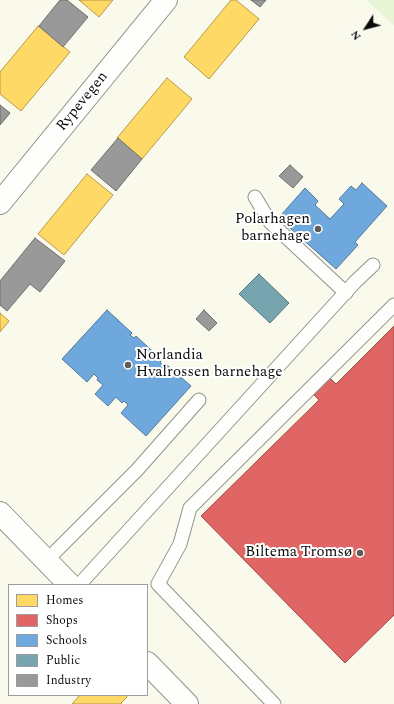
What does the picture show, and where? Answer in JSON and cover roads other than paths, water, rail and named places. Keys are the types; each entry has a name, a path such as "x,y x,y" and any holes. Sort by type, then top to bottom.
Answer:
{"street":[{"name":"Rypevegen","path":"0,203 166,0"},
{"path":"0,513 69,584"},
{"path":"148,664 178,701"}],"lane":[{"path":"255,197 270,222 346,293"},
{"path":"80,584 373,265"},
{"path":"274,704 158,584 180,544 190,508 394,305"},
{"path":"46,561 133,474 199,400"}],"place":[{"name":"Polarhagen barnehage","path":"318,229"},
{"name":"Norlandia Hvalrossen barnehage","path":"128,365"},
{"name":"Biltema Tromsø","path":"360,553"}]}
